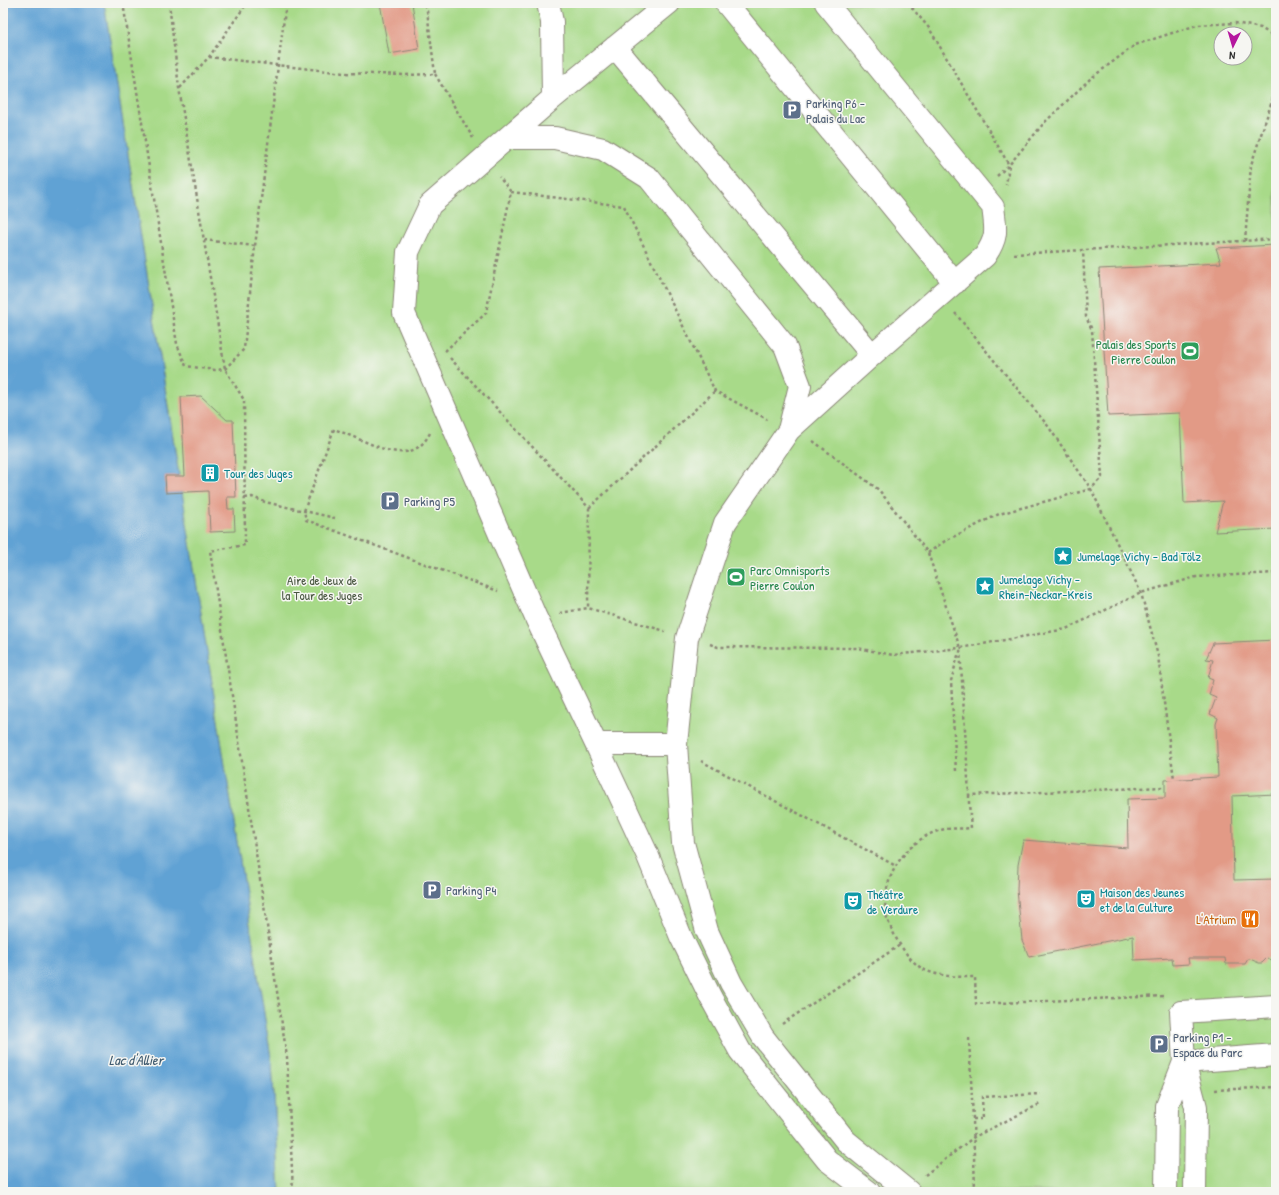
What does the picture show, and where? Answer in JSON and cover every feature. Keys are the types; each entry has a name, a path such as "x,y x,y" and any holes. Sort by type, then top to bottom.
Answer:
{"street":[{"path":"548,3 552,22 553,98"},
{"path":"669,3 553,98 430,205 408,252 404,313 536,618 596,744 646,854 681,937 710,998 740,1051 827,1160 869,1192"},
{"path":"726,3 948,289"},
{"path":"826,3 993,207 996,234 992,246 985,256 872,354 789,430 725,523 687,638 676,744 682,843 707,931 731,983 763,1037 846,1141 909,1192"},
{"path":"615,48 872,354"},
{"path":"508,138 555,138 603,149 649,178 785,346 800,386 789,430"},
{"path":"596,744 676,744"},
{"path":"1195,1192 1196,1107 1184,1062 1181,1012 1276,1006"},
{"path":"1184,1062 1276,1055"},
{"path":"1166,1192 1167,1106 1184,1062"}],"path":[{"path":"125,3 124,9 177,344 186,366 215,370 225,369 244,349 255,246 286,3"},
{"path":"169,3 179,88 225,369 244,400 245,546 210,551 287,1057 293,1192"},
{"path":"179,88 209,57 247,3"},
{"path":"209,57 279,64 344,73 405,75 435,74 426,3"},
{"path":"908,3 930,28 1009,165"},
{"path":"1005,188 1009,165 1044,123 1090,79 1135,45 1197,25 1236,23 1261,28 1276,38"},
{"path":"1245,241 1251,165 1276,88"},
{"path":"511,192 624,206 715,391 789,430 803,433 879,490 928,553 960,648 971,828 946,829 919,840 898,860 891,876 886,894 886,912 891,928 900,945 910,958 926,970 948,976 975,977 976,1004 1164,996 1181,1012"},
{"path":"985,256 1276,239"},
{"path":"204,240 255,246"},
{"path":"928,553 945,541 1000,514 1091,490 1102,477 1092,330 1086,317 1083,250"},
{"path":"948,289 1048,426 1091,490 1141,593 1158,656 1174,779"},
{"path":"450,358 589,508 588,608"},
{"path":"589,508 715,391"},
{"path":"245,498 252,497 265,502 335,518"},
{"path":"304,511 306,520 499,591"},
{"path":"536,618 588,608 718,647 857,648 893,655 960,648 1066,629 1141,593 1196,577 1276,573"},
{"path":"956,771 951,682 960,648"},
{"path":"676,744 690,755 896,866"},
{"path":"969,795 1165,786"},
{"path":"779,1027 900,945"},
{"path":"969,1038 974,1119 975,1192"},
{"path":"1214,1090 1276,1087"},
{"path":"974,1119 983,1118 982,1097 1040,1094"},
{"path":"924,1175 974,1137 1040,1104"}],"green space":[{"name":"Parc Omnisports Pierre Coulon","path":"104,3 1276,3 1276,1192 280,1192 272,1064 182,493 166,493 165,476 179,475"}],"water":[{"name":"Lac d'Allier","path":"3,3 104,3 179,476 165,476 166,493 182,492 272,1064 280,1192 3,1192"}],"building":[{"path":"380,3 412,3 419,49 389,54"},
{"name":"Palais des Sports Pierre Coulon","path":"1276,245 1276,529 1215,532 1223,501 1184,503 1180,413 1108,416 1099,269 1221,263 1216,248"},
{"name":"Tour des Juges","path":"201,396 227,420 233,420 236,497 227,497 228,509 234,509 235,531 210,532 208,491 166,493 165,476 185,476 181,397"},
{"path":"1276,640 1276,794 1232,796 1234,880 1276,879 1276,962 1267,958 1262,963 1248,959 1245,964 1226,964 1225,958 1188,958 1189,964 1173,965 1172,958 1134,960 1133,936 1029,957 1022,940 1017,890 1018,865 1023,840 1128,848 1127,799 1165,798 1165,780 1218,777 1216,724 1218,718 1210,714 1216,698 1209,695 1213,680 1208,678 1213,660 1206,659 1213,643"}],"place":[{"name":"Parking P6 - Palais du Lac","path":"792,110"},
{"name":"Palais des Sports Pierre Coulon","path":"1190,351"},
{"name":"Tour des Juges","path":"210,473"},
{"name":"Parking P5","path":"390,501"},
{"name":"Jumelage Vichy - Bad Tölz","path":"1063,556"},
{"name":"Parc Omnisports Pierre Coulon","path":"736,577"},
{"name":"Jumelage Vichy - Rhein-Neckar-Kreis","path":"985,586"},
{"name":"Parking P4","path":"432,890"},
{"name":"Maison des Jeunes et de la Culture","path":"1086,899"},
{"name":"Théâtre de Verdure","path":"853,901"},
{"name":"L'Atrium","path":"1250,919"},
{"name":"Parking P1 - Espace du Parc","path":"1159,1044"}],"park label":[{"name":"Aire de Jeux de la Tour des Juges","path":"322,588"}]}
